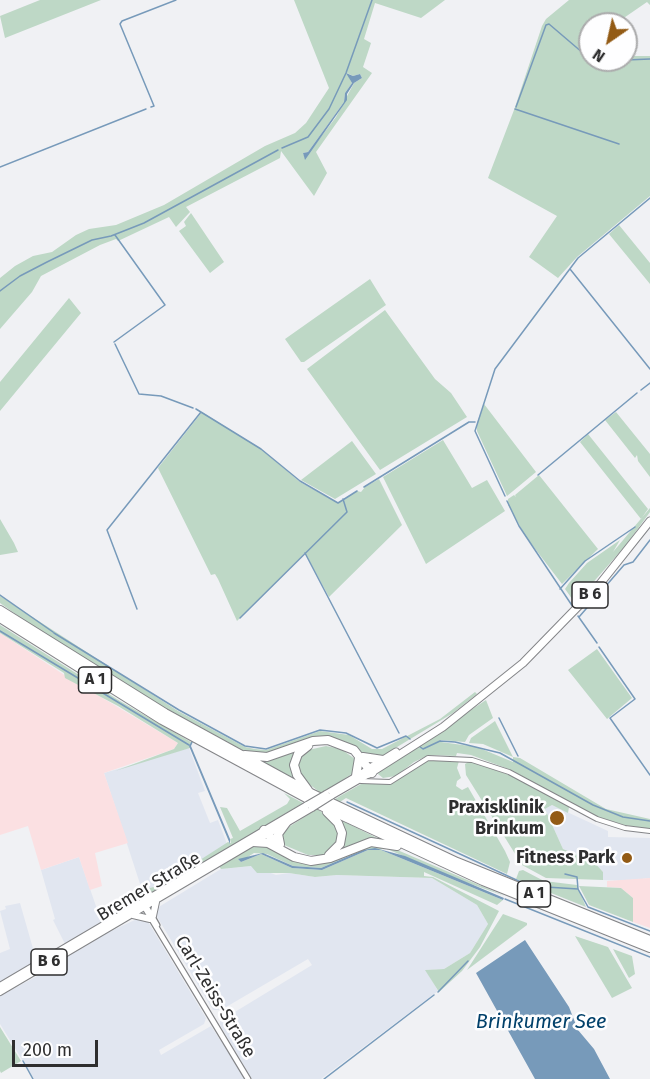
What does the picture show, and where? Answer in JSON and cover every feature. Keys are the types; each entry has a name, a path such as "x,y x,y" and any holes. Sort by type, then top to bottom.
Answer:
{"highway":[{"name":"B 6","path":"369,771 455,717 552,636 599,585 650,521"},
{"name":"A 1","path":"0,610 196,735 313,806 493,886 650,948"},
{"name":"A 1","path":"0,618 106,687 311,793 457,862 650,940"},
{"name":"B 6","path":"369,771 383,760 455,717"},
{"path":"235,752 267,757 320,740 344,745 360,757 369,771"},
{"path":"311,793 295,770 295,759 302,750 312,745 334,745 360,757 383,760"},
{"path":"357,778 360,757"},
{"path":"266,833 285,849 300,856 317,858 329,855 338,847 342,837 340,826 313,806"},
{"path":"285,849 278,836 286,823"},
{"path":"266,833 273,845"},
{"path":"253,842 273,845 285,853 311,861 330,858 371,842 409,848"}],"main road":[{"name":"B 6","path":"313,806 369,771"},
{"name":"Bremer Straße","path":"154,899 313,806"},
{"name":"Bremer Straße","path":"0,992 313,806"},
{"path":"133,915 152,917 154,899 141,893"},
{"name":"Bremer Straße","path":"0,986 145,906"},
{"name":"Carl-Zeiss-Straße","path":"145,906 248,1079"}],"street":[{"path":"357,778 377,781 395,780 414,765 428,758 472,760 516,775 597,819 625,828 650,831"},
{"path":"369,771 377,781"}],"shaded area":[{"path":"0,633 69,678 178,743 174,749 104,773 128,843 95,853 102,886 90,890 79,857 41,870 28,826 0,835"},
{"path":"189,748 205,791 198,793 210,823 218,820 227,844 161,885 142,890 104,773"},
{"path":"552,805 608,831 608,837 650,838 650,878 628,881 603,880 603,872 594,862 563,849 545,809"},
{"path":"79,857 97,909 118,900 122,911 65,944 53,920 55,919 41,870"},
{"path":"252,866 276,875 289,873 315,877 337,875 432,878 477,905 488,924 470,953 444,969 426,970 438,991 321,1079 252,1079 220,1025 220,1021 312,965 308,959 221,1010 213,1010 156,915 157,908 221,869"},
{"path":"650,878 650,928 633,922 633,898 621,888 607,887 607,881"},
{"path":"20,903 34,952 41,959 0,983 0,953 10,949 0,911 6,909 5,906"},
{"path":"137,919 147,920 206,1018 204,1024 159,1050 161,1055 211,1026 246,1079 34,1079 0,1024 0,996 54,967 62,959 111,931"}],"green space":[{"path":"40,0 101,0 5,38 0,16"},
{"path":"294,0 445,0 421,18 375,3 364,39 371,43 363,67 372,73 316,152 327,173 314,196 281,151 280,158 186,207 190,212 176,227 169,217 118,241 116,239 100,245 41,276 32,292 0,329 0,278 15,266 33,256 52,252 89,229 116,225 164,205 265,146 295,133 306,123 329,88","holes":["347,73 353,76 360,74 362,78 354,83 344,102 345,93 352,83","344,102 336,117 305,158 303,153 308,152"]},
{"path":"569,0 650,0 650,5 647,2 632,12 578,12 578,72 638,72 638,56 650,56 650,196 577,257 558,278 529,257 557,216 488,178 546,19"},
{"path":"191,213 224,262 210,273 179,231 186,226 184,222"},
{"path":"619,225 650,263 650,284 609,234"},
{"path":"370,279 386,305 301,362 285,339"},
{"path":"69,298 81,313 0,411 0,382"},
{"path":"385,310 435,379 451,393 467,417 380,470 307,369"},
{"path":"484,404 536,472 507,496 477,431 477,423"},
{"path":"202,412 261,449 300,482 338,503 357,491 361,492 379,479 402,525 329,597 305,553 237,621 218,579 215,574 211,575 158,468"},
{"path":"616,412 650,454 650,477 638,461 637,455 635,458 605,420"},
{"path":"588,434 648,509 641,519 580,442"},
{"path":"443,440 472,488 487,480 505,511 426,564 383,477"},
{"path":"352,441 376,474 335,499 301,480"},
{"path":"539,475 598,549 562,584 526,537 508,505 508,499 514,495 516,497 515,495"},
{"path":"650,508 650,512 626,545 575,603 565,589 569,583 587,563 620,540 613,552"},
{"path":"0,519 14,543 18,552 0,555"},
{"path":"0,596 178,711 245,747 266,750 320,731 349,735 372,749 382,749 440,719 475,692 477,694 453,713 379,758 366,756 351,745 331,738 274,754 246,752 151,700 45,635 0,603"},
{"path":"0,625 120,701 191,742 190,748 115,771 174,749 178,743 118,706 65,678 64,673 0,633"},
{"path":"597,649 632,698 607,719 568,670"},
{"path":"486,700 493,718 469,735 465,742 441,740 441,742 477,747 513,762 513,757 520,758 606,809 650,819 650,829 624,825 595,816 511,770 471,755 457,753 456,756 429,755 414,762 396,776 383,778 378,774 383,768"},
{"path":"495,721 513,757 483,744 469,743 471,738"},
{"path":"326,746 341,749 355,759 353,773 322,794 309,784 297,769 297,760 304,751"},
{"path":"303,747 296,754 300,782 256,759"},
{"path":"428,760 459,761 457,768 461,778 457,781 456,786 462,790 468,787 505,851 510,862 507,874 346,798 340,802 335,799 361,784 393,783"},
{"path":"470,761 515,777 569,807 568,813 552,805 545,809 563,849 594,862 603,872 603,880 546,878 522,865 466,775 465,764"},
{"path":"284,793 303,803 151,894 142,890 161,885 228,842 231,843 230,839 233,838 220,807 227,808 240,831 287,804 290,799"},
{"path":"317,809 332,819 340,837 336,848 324,855 308,855 284,845 281,832"},
{"path":"337,818 381,840 362,841 336,854 340,849"},
{"path":"265,844 301,861 373,845 395,849 505,896 462,881 387,849 363,850 321,868 293,866 267,854 254,853 243,860 238,859 241,862 261,854 292,868 322,870 368,850 381,850 503,900 497,905 424,872 424,876 433,877 499,911 480,947 462,971 439,992 425,970 444,969 470,953 488,924 477,905 432,878 337,875 315,877 289,873 257,873 251,866 221,869 219,866 255,845"},
{"path":"523,870 544,881 577,885 586,907 516,879 519,871"},
{"path":"579,886 621,888 633,898 633,922 589,905"},
{"path":"503,914 527,923 527,925 467,970"},
{"path":"575,936 608,947 632,988 612,998"},
{"path":"613,949 632,956 635,974 629,978"},
{"path":"0,1027 21,1061 1,1073 0,1071"}],"water":[{"path":"346,73 353,76 360,74 362,78 354,83 347,94 347,100 305,160 303,153 308,152 344,102 345,93 352,83"},
{"path":"201,724 191,746 230,839 230,844 189,746"},
{"path":"375,848 405,856 504,898 503,900 381,850 368,850 322,870 292,868 261,854 241,862 238,859 263,853 293,866 321,868 363,850"},
{"name":"Brinkumer See","path":"525,940 569,1007 578,1030 594,1049 610,1079 535,1079 476,973"}],"waterway":[{"path":"151,107 154,106 120,24 122,21 176,0"},
{"path":"282,148 308,137 329,109 346,73 372,0"},
{"path":"516,107 546,25 549,24 578,49"},
{"path":"638,60 650,59"},
{"path":"0,167 146,109"},
{"path":"515,109 619,144"},
{"path":"0,291 20,276 47,262 92,240 111,236 144,223 278,150"},
{"path":"505,496 475,431 495,369 578,258 650,198"},
{"path":"114,342 165,305 115,235"},
{"path":"570,269 650,369"},
{"path":"115,344 139,394 161,396 193,408"},
{"path":"641,390 650,383"},
{"path":"538,475 637,393"},
{"path":"196,409 261,449 300,481 338,503 357,491"},
{"path":"137,609 107,530 201,412"},
{"path":"364,487 469,422 475,422"},
{"path":"240,618 347,512 343,499"},
{"path":"507,501 519,526 573,607"},
{"path":"560,589 585,561 635,527"},
{"path":"579,617 624,565 633,562 650,540"},
{"path":"305,553 399,733"},
{"path":"0,595 53,632"},
{"path":"578,616 597,643"},
{"path":"0,631 189,745"},
{"path":"54,633 179,710 245,746 266,749 320,730 346,733 377,748 406,736 410,739"},
{"path":"599,647 635,699 610,718 650,775"},
{"path":"499,718 518,756"},
{"path":"419,746 423,749 440,741 455,742 500,753 593,805 623,817 650,821"},
{"path":"347,802 536,889 546,887 578,889"},
{"path":"565,874 577,877 578,889 588,907 650,931"},
{"path":"505,899 650,957"},
{"path":"438,992 468,961"},
{"path":"324,1079 434,995"},
{"path":"23,1061 33,1079"}],"place":[{"name":"Praxisklinik Brinkum","path":"557,818"},
{"name":"Fitness Park","path":"627,858"}]}
